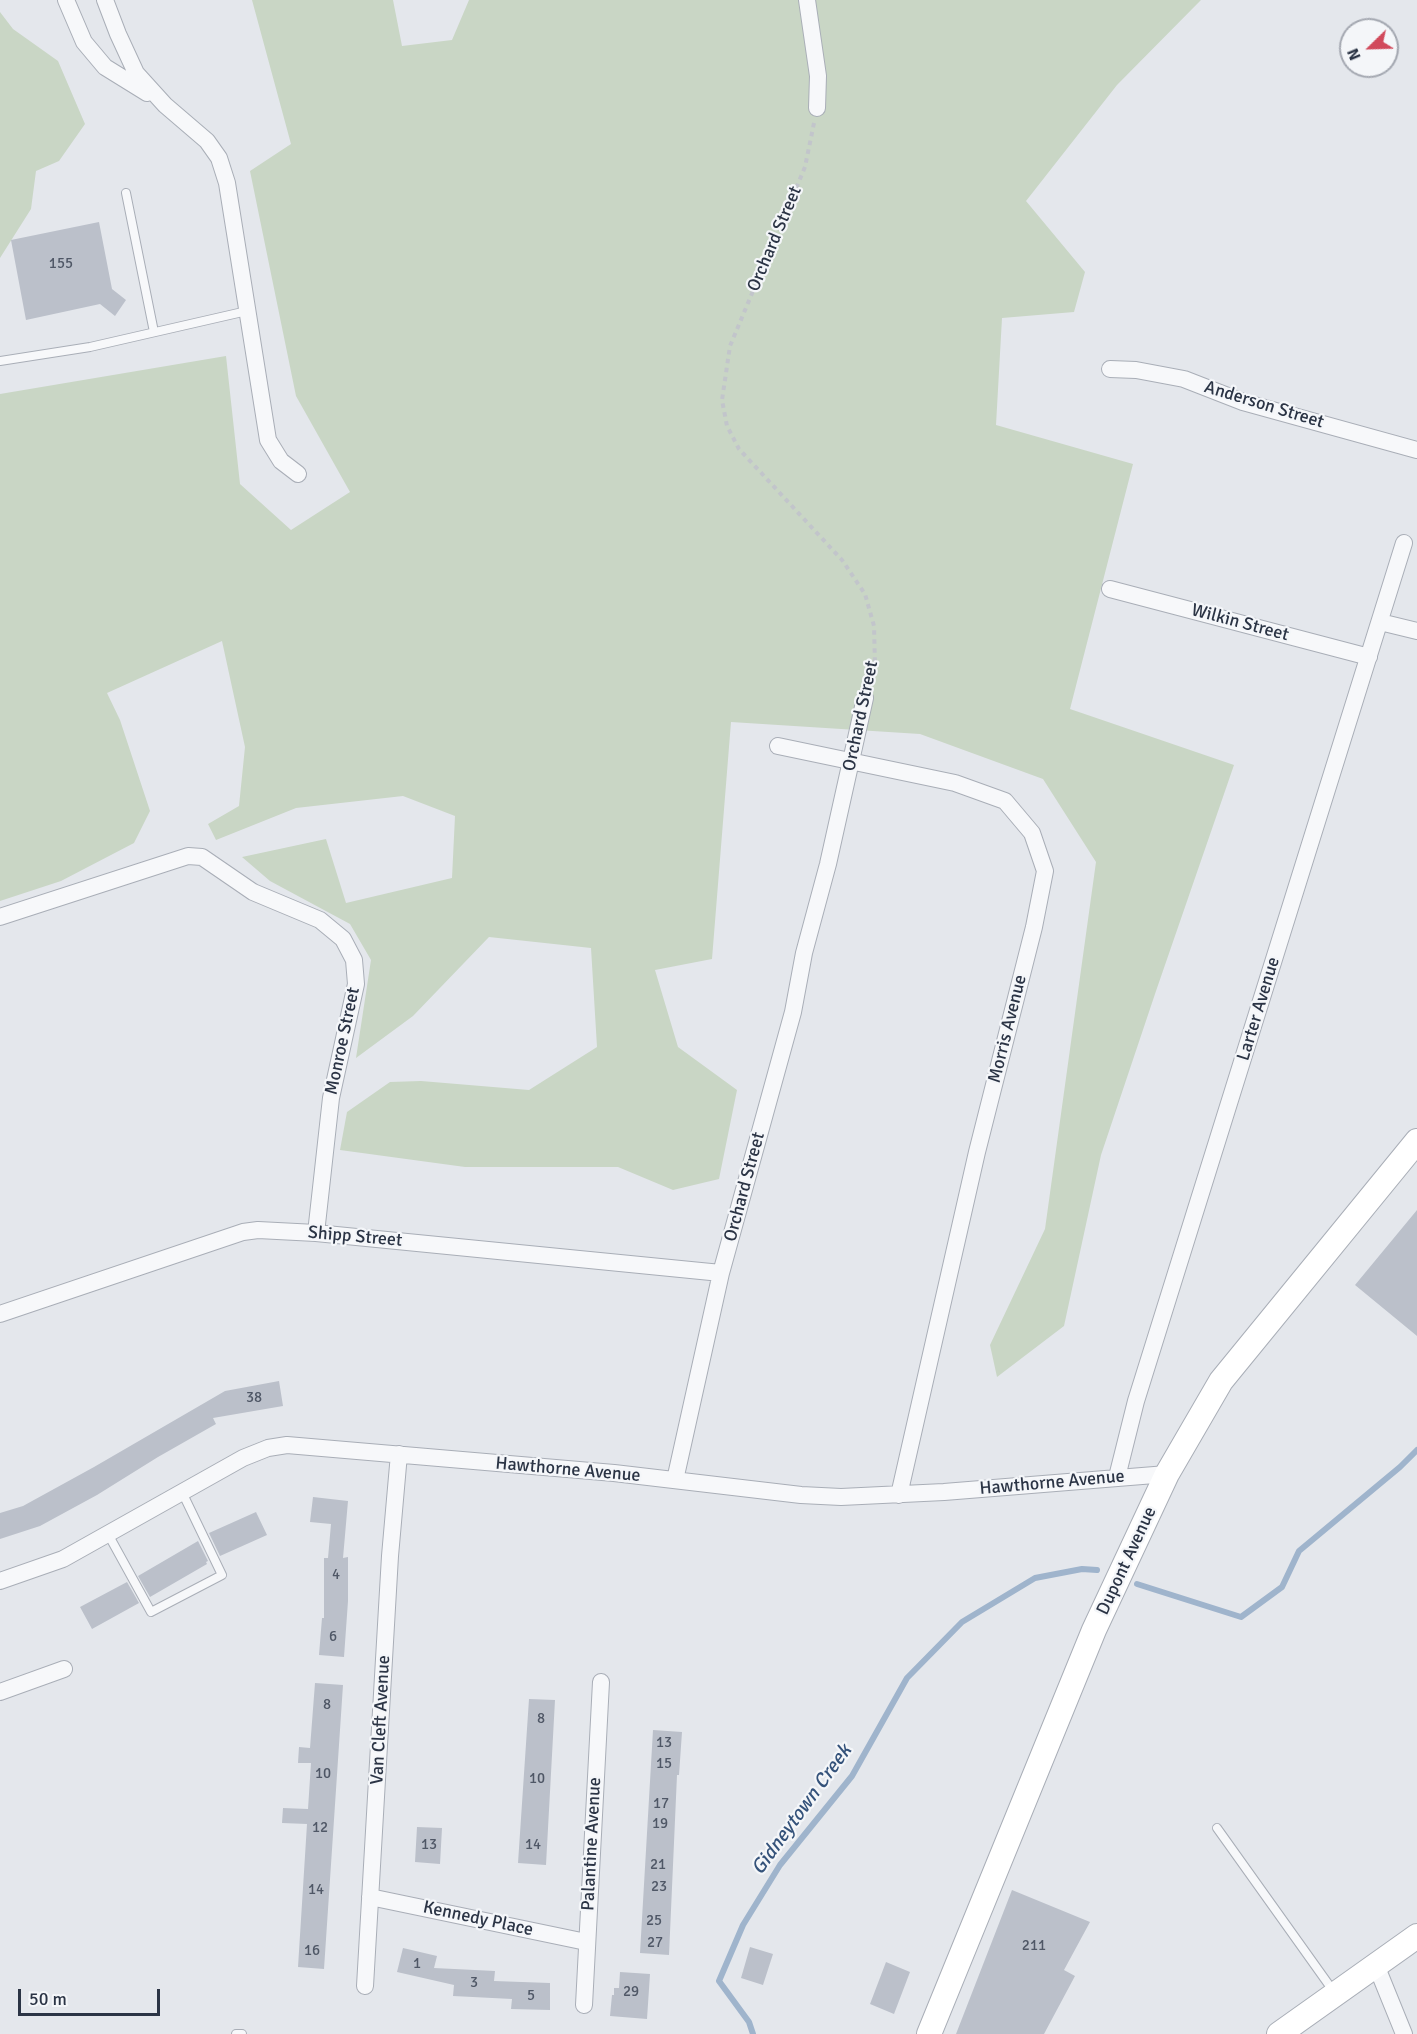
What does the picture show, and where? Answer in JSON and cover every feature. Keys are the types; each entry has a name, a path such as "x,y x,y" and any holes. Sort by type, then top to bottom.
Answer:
{"street":[{"path":"66,0 84,42 105,67 165,105"},
{"path":"105,0 136,73 165,105 207,141 219,158 227,183 268,440 281,461 298,474"},
{"path":"807,0 818,76 817,108"},
{"name":"Anderson Street","path":"1110,369 1136,370 1185,379 1243,402 1417,450"},
{"name":"Larter Avenue","path":"1117,1477 1136,1401 1404,543"},
{"name":"Wilkin Street","path":"1110,588 1369,657"},
{"path":"1380,622 1417,631"},
{"name":"Orchard Street","path":"675,1480 721,1273 793,1012 804,952 828,864 865,698"},
{"name":"Morris Avenue","path":"778,746 956,783 1005,801 1032,832 1045,872 1034,927 977,1152 898,1495"},
{"name":"Monroe Street","path":"0,917 188,855 202,857 253,892 320,920 343,939 354,960 356,984 331,1098 316,1233"},
{"name":"Dupont Avenue","path":"929,2034 1094,1630 1167,1474 1221,1381 1417,1141"},
{"name":"Shipp Street","path":"0,1314 243,1232 258,1230 316,1233 721,1273"},
{"name":"Hawthorne Avenue","path":"0,1581 63,1559 243,1458 268,1448 287,1445 675,1480 801,1495 898,1495 1167,1474"},
{"name":"Van Cleft Avenue","path":"364,1986 390,1556 399,1454"},
{"path":"0,1692 64,1669"},
{"name":"Palantine Avenue","path":"584,2005 601,1682"},
{"name":"Kennedy Place","path":"370,1897 586,1942"},
{"path":"1279,2034 1417,1936"},
{"path":"1376,1965 1404,2034"}],"lane":[{"path":"126,193 154,332"},
{"path":"0,361 90,347 247,311"},
{"path":"108,1534 151,1612 222,1575 182,1492"},
{"path":"1217,1828 1336,1994"},
{"path":"236,2034 242,2034"}],"path":[{"name":"Orchard Street","path":"817,108 805,167 730,346 722,400 727,426 739,449 842,560 865,594 874,626 875,665 865,698"}],"green space":[{"path":"252,0 393,0 402,46 452,40 469,0 1201,0 1117,85 1026,201 1085,272 1074,312 1002,318 996,425 1133,464 1070,709 1234,765 1101,1155 1064,1326 997,1377 990,1345 1045,1229 1096,862 1043,779 920,734 731,722 712,959 655,970 678,1047 737,1090 719,1179 673,1190 618,1167 465,1167 340,1150 347,1112 390,1082 421,1081 529,1090 597,1047 591,948 489,937 413,1016 356,1058 371,960 350,924 270,881 242,857 326,839 346,903 452,878 455,816 403,796 296,808 216,840 208,824 239,806 245,747 222,641 107,693 120,720 150,811 134,843 61,881 0,901 0,394 226,356 240,484 291,530 350,492 296,396 250,171 291,144"},
{"path":"0,12 13,29 58,61 85,124 59,161 36,171 31,209 0,258"}],"building":[{"path":"99,222 112,289 126,300 115,316 100,304 26,320 11,240"},
{"path":"1417,1210 1417,1336 1355,1285"},
{"path":"279,1381 283,1406 213,1418 216,1424 97,1495 40,1526 0,1539 0,1513 23,1506 225,1391"},
{"path":"313,1497 348,1501 343,1558 348,1557 344,1657 319,1655 322,1618 324,1618 324,1558 328,1558 331,1524 310,1522"},
{"path":"256,1512 267,1535 220,1556 209,1533"},
{"path":"198,1541 208,1561 207,1564 150,1597 138,1576"},
{"path":"127,1582 139,1603 92,1629 80,1607"},
{"path":"315,1683 343,1685 324,1969 298,1967 307,1824 282,1823 283,1808 308,1809 311,1763 298,1763 299,1747 310,1748"},
{"path":"529,1699 555,1700 546,1865 518,1863"},
{"path":"653,1730 682,1732 679,1775 677,1775 669,1955 640,1953"},
{"path":"417,1827 442,1828 440,1864 415,1862"},
{"path":"1012,1890 1090,1922 1064,1970 1075,1976 1044,2034 956,2034"},
{"path":"750,1947 773,1954 763,1985 741,1978"},
{"path":"403,1948 437,1956 434,1968 495,1971 494,1981 550,1983 550,2010 511,2009 512,1999 453,1996 454,1985 397,1972"},
{"path":"886,1962 910,1972 894,2014 870,2004"},
{"path":"620,1972 650,1974 647,2019 610,2016 612,1995 614,1995 614,1988 619,1988"}],"waterway":[{"name":"Gidneytown Creek","path":"1137,1584 1241,1617 1282,1587 1299,1551 1400,1467 1417,1450"},
{"name":"Gidneytown Creek","path":"753,2034 749,2022 719,1981 743,1925 780,1865 852,1776 907,1678 962,1622 1035,1578 1082,1569 1097,1570"}]}
